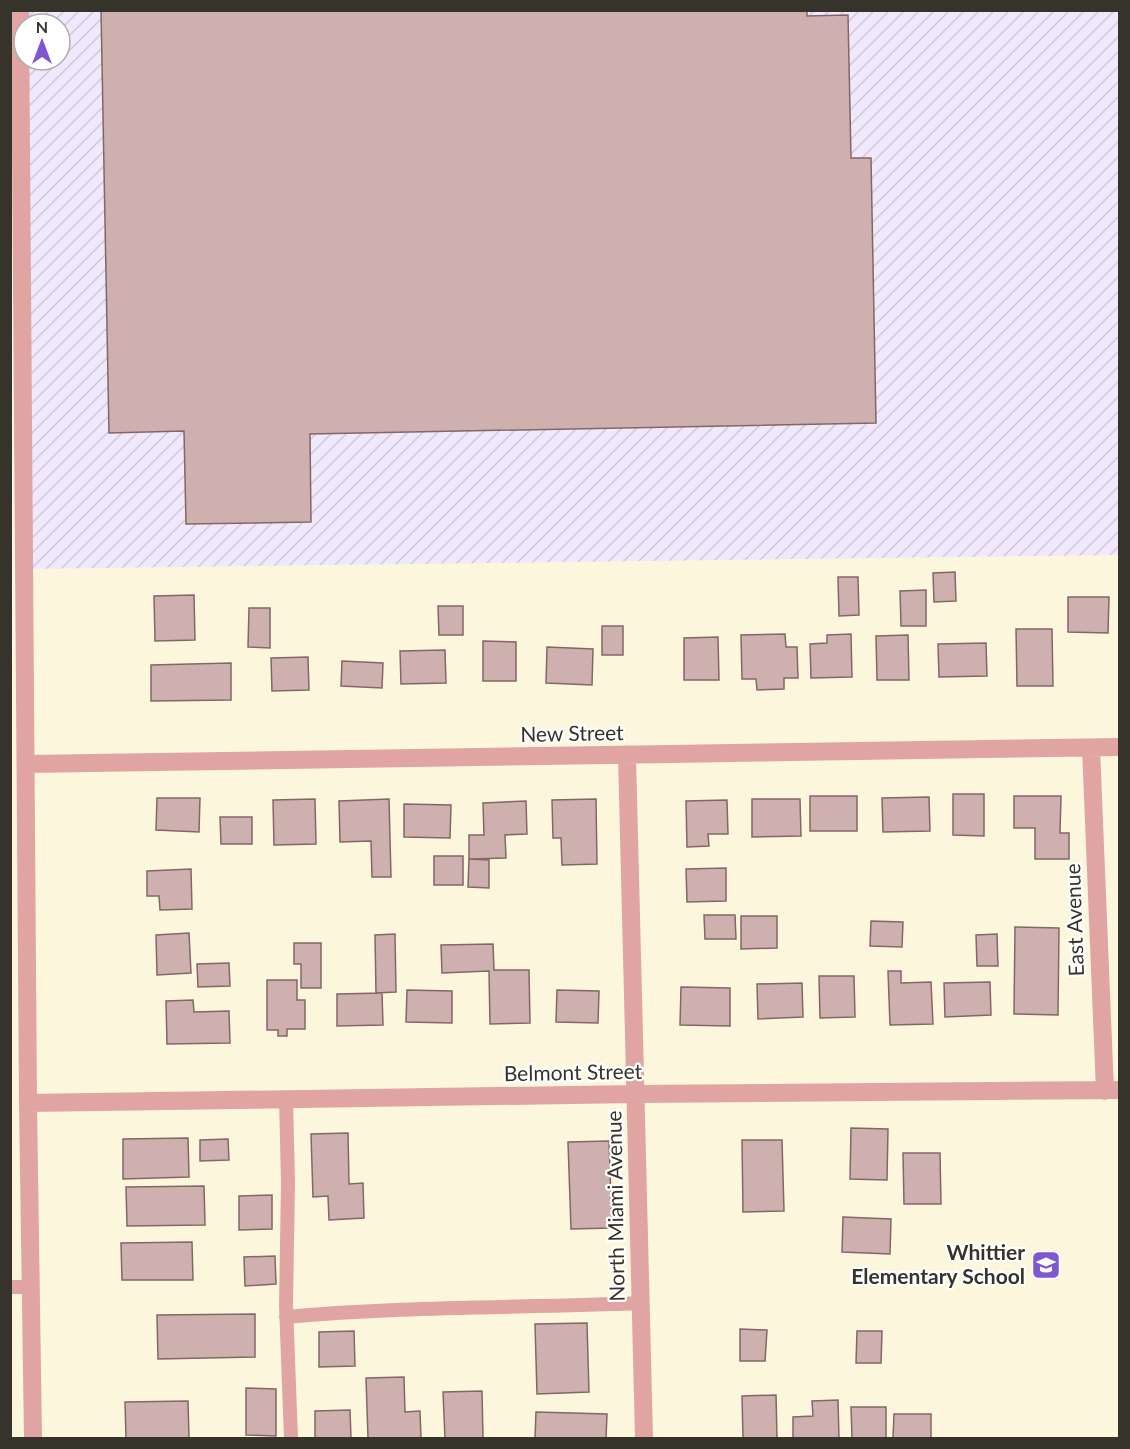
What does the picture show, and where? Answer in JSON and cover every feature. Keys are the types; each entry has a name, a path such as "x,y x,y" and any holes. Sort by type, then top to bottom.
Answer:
{"street":[{"path":"16,72 33,1438"},
{"name":"New Street","path":"26,764 1119,747"},
{"name":"East Avenue","path":"1091,748 1112,1090"},
{"name":"North Miami Avenue","path":"627,756 644,1438"},
{"name":"Belmont Street","path":"28,1103 1112,1090"}],"lane":[{"path":"286,1100 288,1183 286,1317 291,1438"},
{"path":"10,1287 31,1287"},
{"path":"286,1317 429,1308 641,1303"}],"shaded area":[{"path":"20,11 1119,11 1119,555 24,569 20,72 72,72 72,12"}],"building":[{"path":"101,10 807,10 807,16 848,15 851,158 871,158 876,423 310,434 311,522 186,524 184,431 109,433"},
{"path":"955,572 956,601 934,602 933,573"},
{"path":"838,577 858,577 859,615 839,616"},
{"path":"926,590 926,626 901,626 900,591"},
{"path":"194,595 195,640 155,641 154,596"},
{"path":"1068,597 1109,597 1108,633 1068,632"},
{"path":"438,606 463,606 463,635 439,635"},
{"path":"249,608 270,608 270,648 248,647"},
{"path":"602,626 623,626 623,655 602,655"},
{"path":"1016,629 1052,629 1053,686 1017,686"},
{"path":"785,634 786,647 797,647 798,678 784,678 784,689 757,690 756,679 742,679 741,635"},
{"path":"851,634 852,677 811,678 810,644 827,643 827,635"},
{"path":"908,635 909,680 877,680 876,636"},
{"path":"718,637 719,680 684,680 684,638"},
{"path":"483,641 516,642 516,681 483,681"},
{"path":"986,643 987,676 939,677 938,644"},
{"path":"547,647 593,649 592,685 546,683"},
{"path":"445,650 446,683 401,684 400,651"},
{"path":"308,657 309,690 272,691 271,658"},
{"path":"342,661 383,663 382,688 341,686"},
{"path":"231,663 231,700 151,701 151,665"},
{"path":"953,794 984,794 984,836 953,835"},
{"path":"810,796 857,796 857,831 810,831"},
{"path":"1014,796 1061,796 1060,833 1069,833 1069,859 1035,859 1035,828 1014,828"},
{"path":"929,797 930,831 883,832 882,798"},
{"path":"157,798 200,798 199,832 156,830"},
{"path":"315,799 316,844 274,845 273,800"},
{"path":"389,799 391,877 372,877 371,841 340,842 339,801"},
{"path":"596,799 597,864 562,865 561,838 553,838 552,800"},
{"path":"752,799 800,799 801,836 752,837"},
{"path":"727,800 728,834 708,834 709,846 687,847 686,801"},
{"path":"526,801 527,834 505,835 506,858 469,859 469,835 484,835 483,803"},
{"path":"404,804 451,805 450,838 404,837"},
{"path":"220,817 252,817 252,844 221,844"},
{"path":"434,856 463,856 463,885 434,885"},
{"path":"469,859 489,860 489,888 468,887"},
{"path":"726,868 726,901 687,902 686,869"},
{"path":"191,869 192,909 160,910 159,896 147,896 147,871"},
{"path":"704,915 735,915 736,939 705,939"},
{"path":"741,916 777,916 777,948 741,949"},
{"path":"871,921 903,922 902,947 870,946"},
{"path":"1015,927 1059,928 1058,1015 1014,1014"},
{"path":"189,933 191,973 157,975 156,935"},
{"path":"395,934 396,992 376,993 375,935"},
{"path":"997,934 998,966 977,966 976,935"},
{"path":"294,943 321,943 321,988 301,988 301,964 294,964"},
{"path":"493,944 494,970 529,970 530,1023 490,1024 489,971 442,973 441,945"},
{"path":"229,963 230,986 198,987 197,964"},
{"path":"888,971 901,971 901,983 931,982 933,1024 890,1025"},
{"path":"819,976 854,976 855,1017 820,1018"},
{"path":"267,980 297,980 297,1000 305,1000 305,1029 287,1029 287,1036 278,1036 278,1030 267,1030"},
{"path":"990,982 991,1015 945,1017 944,983"},
{"path":"802,983 803,1017 758,1019 757,984"},
{"path":"681,987 730,988 730,1026 680,1025"},
{"path":"407,990 452,991 452,1023 406,1022"},
{"path":"557,990 599,991 598,1023 556,1022"},
{"path":"382,993 383,1025 337,1026 337,994"},
{"path":"193,1000 194,1012 229,1011 230,1043 167,1044 166,1001"},
{"path":"851,1128 888,1129 887,1180 850,1179"},
{"path":"348,1133 349,1184 363,1183 364,1218 329,1220 328,1196 313,1197 311,1134"},
{"path":"188,1138 189,1177 123,1179 123,1139"},
{"path":"228,1139 229,1160 200,1161 200,1140"},
{"path":"742,1140 782,1140 784,1211 743,1212"},
{"path":"609,1141 612,1228 571,1229 568,1142"},
{"path":"903,1153 940,1153 941,1204 904,1204"},
{"path":"204,1186 205,1225 127,1226 126,1187"},
{"path":"272,1195 272,1229 239,1230 239,1196"},
{"path":"843,1217 891,1219 890,1254 842,1252"},
{"path":"192,1242 193,1280 122,1280 121,1243"},
{"path":"275,1256 276,1284 245,1286 244,1257"},
{"path":"255,1314 255,1357 158,1359 157,1315"},
{"path":"587,1323 589,1392 537,1394 535,1324"},
{"path":"740,1329 767,1330 765,1361 740,1361"},
{"path":"354,1331 355,1366 319,1367 319,1332"},
{"path":"857,1331 882,1331 881,1363 856,1363"},
{"path":"404,1377 405,1412 420,1411 421,1438 368,1438 366,1378"},
{"path":"246,1388 276,1389 276,1436 246,1435"},
{"path":"482,1391 483,1438 445,1438 443,1392"},
{"path":"776,1395 777,1438 743,1438 742,1396"},
{"path":"838,1400 839,1438 793,1438 793,1417 813,1416 812,1401"},
{"path":"188,1401 189,1438 126,1438 125,1402"},
{"path":"851,1407 886,1407 886,1438 852,1438"},
{"path":"350,1410 351,1438 315,1438 315,1411"},
{"path":"536,1412 607,1414 606,1438 535,1438"},
{"path":"894,1414 931,1414 931,1438 893,1438"}],"place":[{"name":"Whittier Elementary School","path":"1046,1265"}]}
